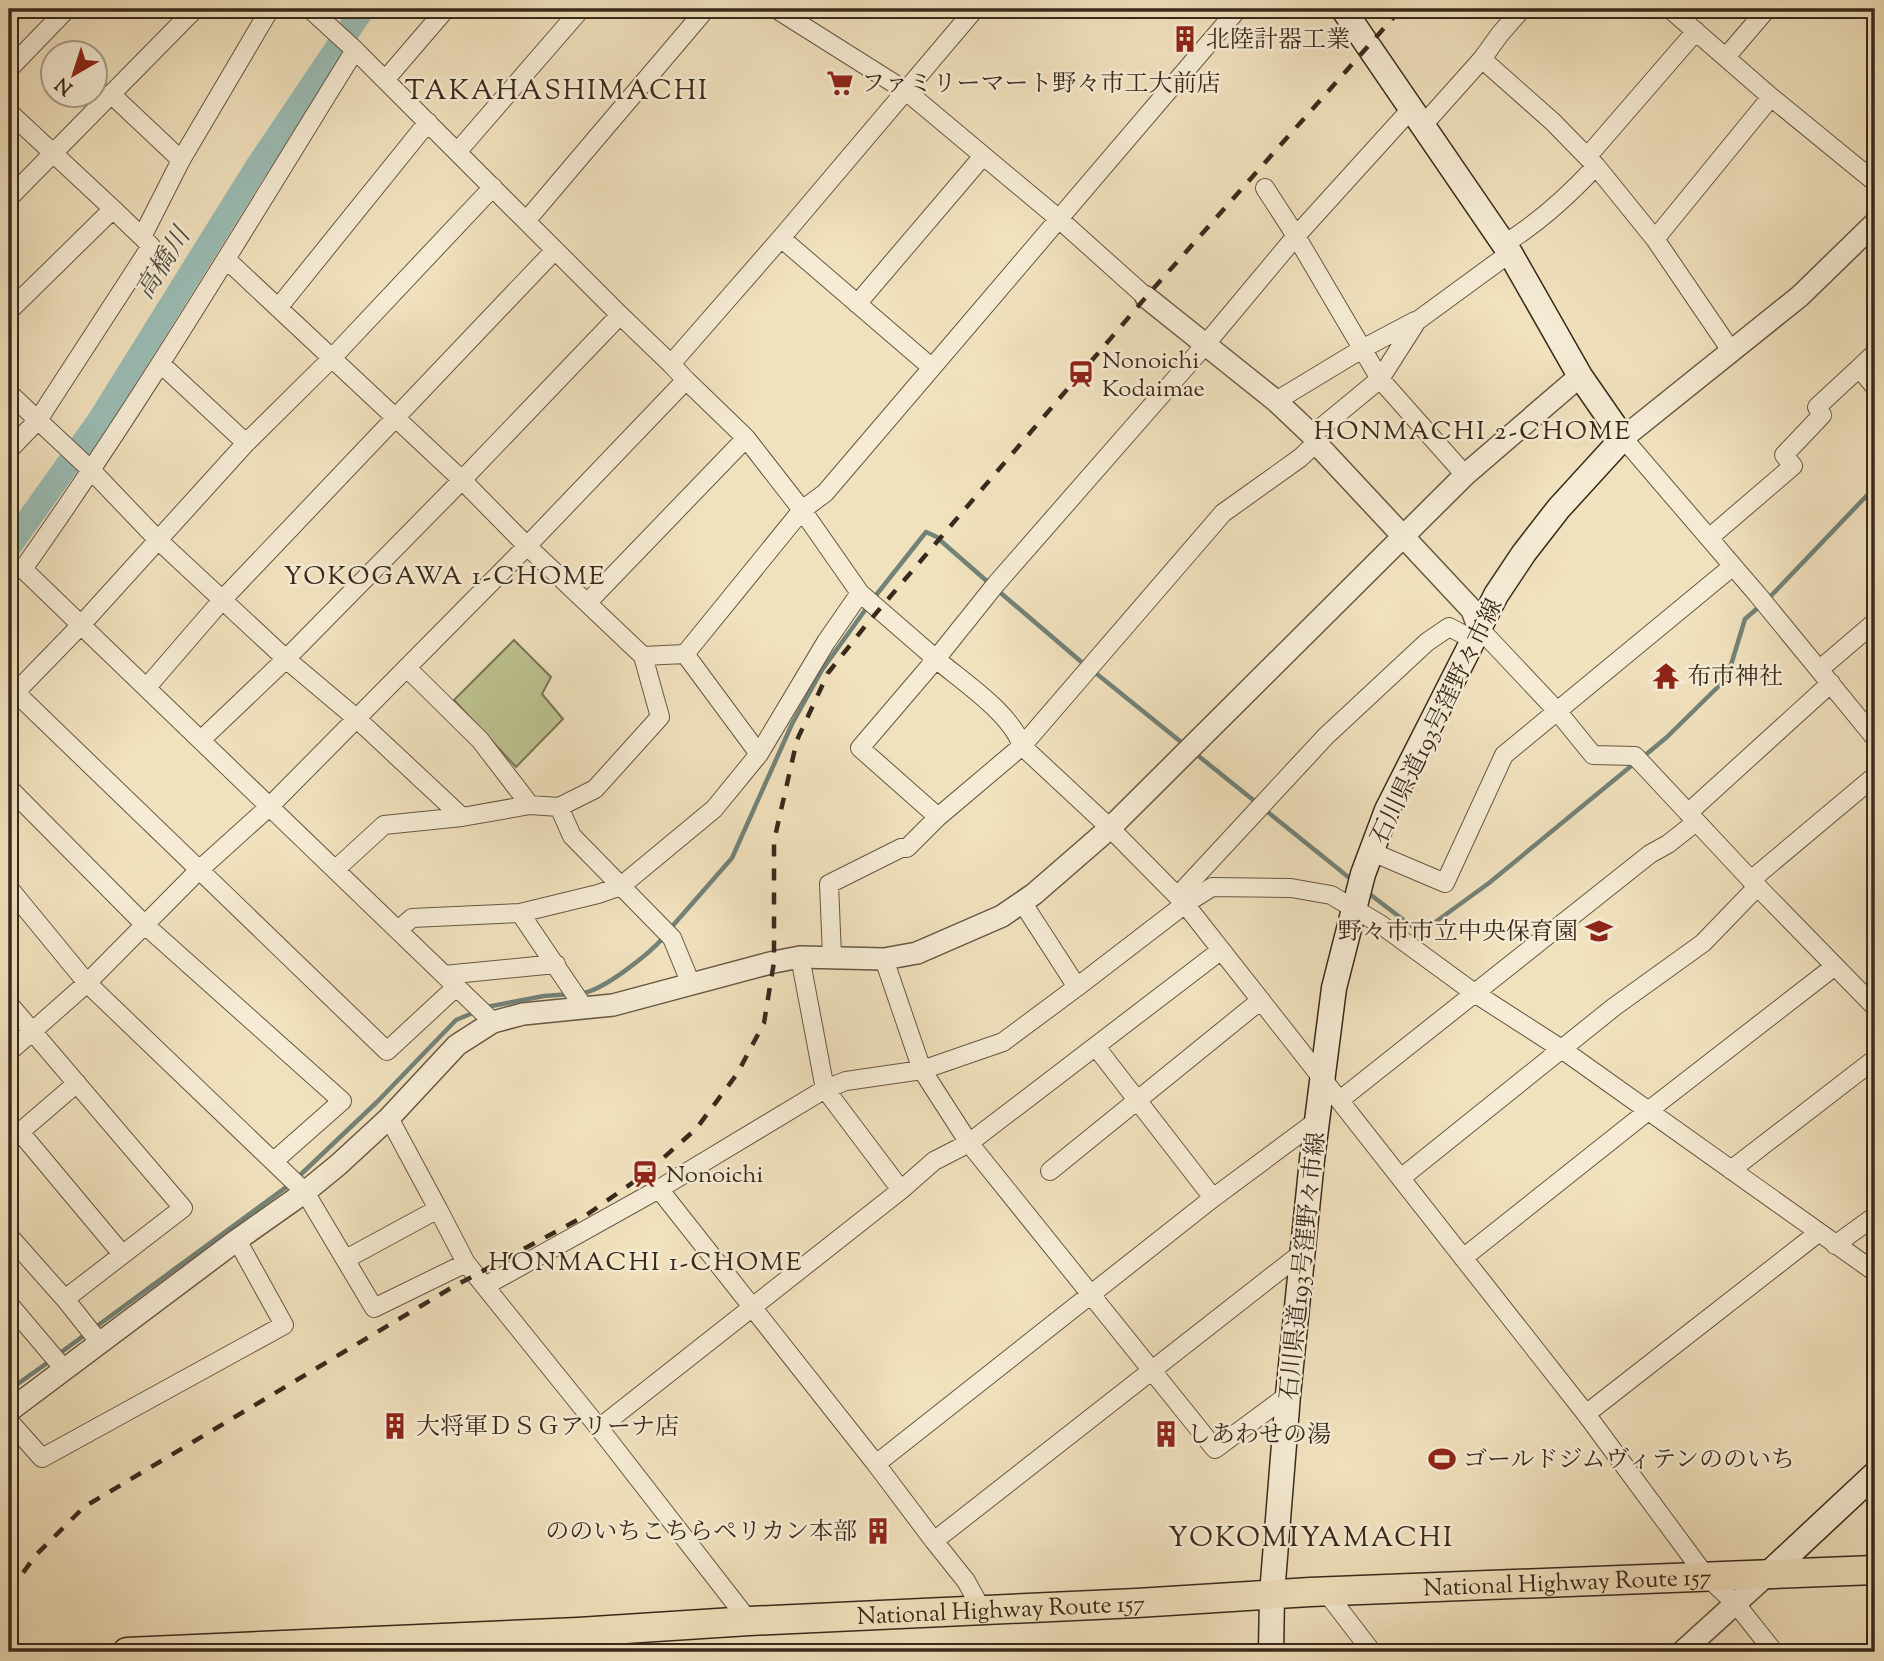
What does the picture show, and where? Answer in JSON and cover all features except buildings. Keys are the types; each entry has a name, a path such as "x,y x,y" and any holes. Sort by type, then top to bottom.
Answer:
{"highway":[{"name":"National Highway Route 157","path":"127,1652 571,1642 749,1621 1272,1594 1875,1570"}],"main road":[{"path":"1343,9 1507,248 1580,376 1623,438"},
{"name":"石川県道193号窪野々市線","path":"1271,1652 1272,1594 1288,1395 1318,1120 1334,988 1359,894 1387,810 1475,633 1524,553 1559,508 1623,438"},
{"path":"1768,1574 1875,1474"}],"street":[{"path":"9,69 67,9"},
{"path":"9,198 195,9"},
{"path":"142,237 181,160 270,9"},
{"path":"310,9 386,80 746,438 868,599 986,700 1018,734 1022,747 1110,828 1185,904 1586,1414 1705,1575 1736,1604 1774,1652"},
{"path":"386,80 446,9"},
{"path":"458,151 581,9"},
{"path":"526,221 706,9"},
{"path":"776,9 906,92 1059,219 1146,297 1276,401 1472,610 1475,633"},
{"path":"671,364 975,9"},
{"path":"643,656 685,654 802,510 825,493 1238,9"},
{"path":"937,817 860,748 1296,236 1418,116 1482,59 1522,9"},
{"path":"1670,9 1771,97 1872,171"},
{"path":"1726,57 1767,9"},
{"path":"1276,401 1362,349 1417,321 1507,248 1555,204 1696,31"},
{"path":"355,50 161,364 92,471 23,569 485,1014 523,1014 614,1005 800,957 884,959 917,953 1002,916 1110,828 1465,475 1580,376"},
{"path":"1482,59 1592,161 1655,239 1732,352"},
{"path":"111,94 181,160"},
{"path":"1655,239 1771,97"},
{"path":"9,112 151,246 43,424 9,450"},
{"path":"278,308 428,122"},
{"path":"857,304 983,156"},
{"path":"493,187 331,359 246,443 13,696 387,1051 450,981 556,964"},
{"path":"1265,188 1380,379 1465,475"},
{"path":"9,311 113,209"},
{"path":"1875,223 1800,296 1623,438 1733,565 1875,737"},
{"path":"781,238 931,367"},
{"path":"147,687 223,599 555,250"},
{"path":"226,259 643,656 660,717 595,789 559,807 530,805 462,817 384,825 336,869"},
{"path":"201,740 286,659 462,481 620,315"},
{"path":"832,957 829,884 901,848 907,848 937,817 1022,747 1223,513 1300,458 1314,439 1380,379 1417,321"},
{"path":"1709,538 1793,466 1784,455 1822,415 1817,407 1875,353"},
{"path":"161,364 246,443"},
{"path":"1859,368 1875,387"},
{"path":"9,1052 88,983 198,871 270,806 527,546 686,380"},
{"path":"9,393 92,471 158,540 462,817"},
{"path":"588,602 746,438"},
{"path":"1372,852 1445,883 1504,755 1733,565"},
{"path":"398,930 412,918 520,913 621,886 714,809 759,754 826,642 868,599"},
{"path":"1340,1100 1473,992 1650,854 1668,844 1875,622"},
{"path":"1185,904 1184,889 1326,736 1427,642 1449,627 1475,633 1558,712 1592,755 1639,760 1875,1007"},
{"path":"685,654 759,754"},
{"path":"407,668 480,740 530,805"},
{"path":"1401,1178 1614,1007 1703,943 1755,883 1875,776"},
{"path":"9,788 145,925 342,1101 274,1161"},
{"path":"559,807 572,836 668,934 691,984"},
{"path":"485,1286 659,1189 825,1089 846,1081 922,1070 1003,1042 1185,904 1212,887 1291,888 1331,895 1359,894 1380,924 1473,992 1563,1050 1875,1272"},
{"path":"9,888 88,983 299,1185 374,1308 466,1263"},
{"path":"1022,902 1077,987"},
{"path":"520,913 584,1006"},
{"path":"599,1427 901,1190 934,1161 969,1143 1220,951"},
{"path":"800,957 825,1089 901,1190"},
{"path":"884,959 922,1070 969,1143 1215,1449 1288,1395"},
{"path":"1463,1258 1835,967"},
{"path":"1050,1171 1261,1000"},
{"path":"9,1004 183,1208 65,1298"},
{"path":"9,1411 57,1361 93,1334 237,1240 299,1185 338,1165 389,1118 485,1014"},
{"path":"1096,1046 1213,1198"},
{"path":"1731,1170 1875,1059"},
{"path":"77,1083 20,1132 122,1254"},
{"path":"389,1118 466,1263 599,1427 749,1621"},
{"path":"876,1464 1213,1198 1318,1120"},
{"path":"659,1189 966,1581 982,1611"},
{"path":"346,1259 438,1209"},
{"path":"1835,1245 1875,1216"},
{"path":"1586,1414 1818,1233"},
{"path":"9,1236 65,1298 93,1334"},
{"path":"9,1420 42,1458 284,1325 237,1240"},
{"path":"934,1541 1303,1252"},
{"path":"11,1311 57,1361"},
{"path":"1682,1652 1768,1574"},
{"path":"1326,1592 1372,1652"}],"green space":[{"path":"514,640 551,677 542,694 563,719 516,767 454,700"}],"waterway":[{"name":"高橋川","path":"9,547 98,422 256,168 363,9"},
{"path":"1767,600 1875,487"},
{"path":"873,599 926,532 937,537"},
{"path":"941,541 989,583"},
{"path":"996,589 1085,665"},
{"path":"669,930 732,858 792,724 822,670 868,606"},
{"path":"1643,757 1727,678 1745,619 1760,606"},
{"path":"1092,670 1186,746"},
{"path":"1196,754 1257,803"},
{"path":"1367,892 1414,928 1434,923 1489,883 1636,762"},
{"path":"1264,809 1352,880"},
{"path":"579,994 612,980 648,953 664,937"},
{"path":"486,1007 544,996 571,994"},
{"path":"296,1179 377,1102 456,1020 475,1012"},
{"path":"93,1329 289,1185"},
{"path":"56,1356 86,1334"},
{"path":"9,1390 50,1361"}],"railway":[{"path":"9,1592 36,1555 84,1507 451,1288 585,1216 645,1174 696,1129 737,1074 764,1023 774,962 774,841 797,740 828,673 1146,297 1401,9"}],"place":[{"name":"北陸計器工業","path":"1185,39"},
{"name":"ファミリーマート野々市工大前店","path":"840,83"},
{"name":"Nonoichi Kodaimae","path":"1081,374"},
{"name":"布市神社","path":"1666,676"},
{"name":"野々市市立中央保育園","path":"1599,931"},
{"name":"Nonoichi","path":"645,1174"},
{"name":"大将軍ＤＳＧアリーナ店","path":"395,1426"},
{"name":"しあわせの湯","path":"1166,1434"},
{"name":"ゴールドジムヴィテンののいち","path":"1442,1459"},
{"name":"ののいちこちらペリカン本部","path":"878,1531"}],"district":[{"name":"TAKAHASHIMACHI","path":"557,89"},
{"name":"HONMACHI 2-CHOME","path":"1473,430"},
{"name":"YOKOGAWA 1-CHOME","path":"445,575"},
{"name":"HONMACHI 1-CHOME","path":"646,1261"},
{"name":"YOKOMIYAMACHI","path":"1311,1536"}]}
